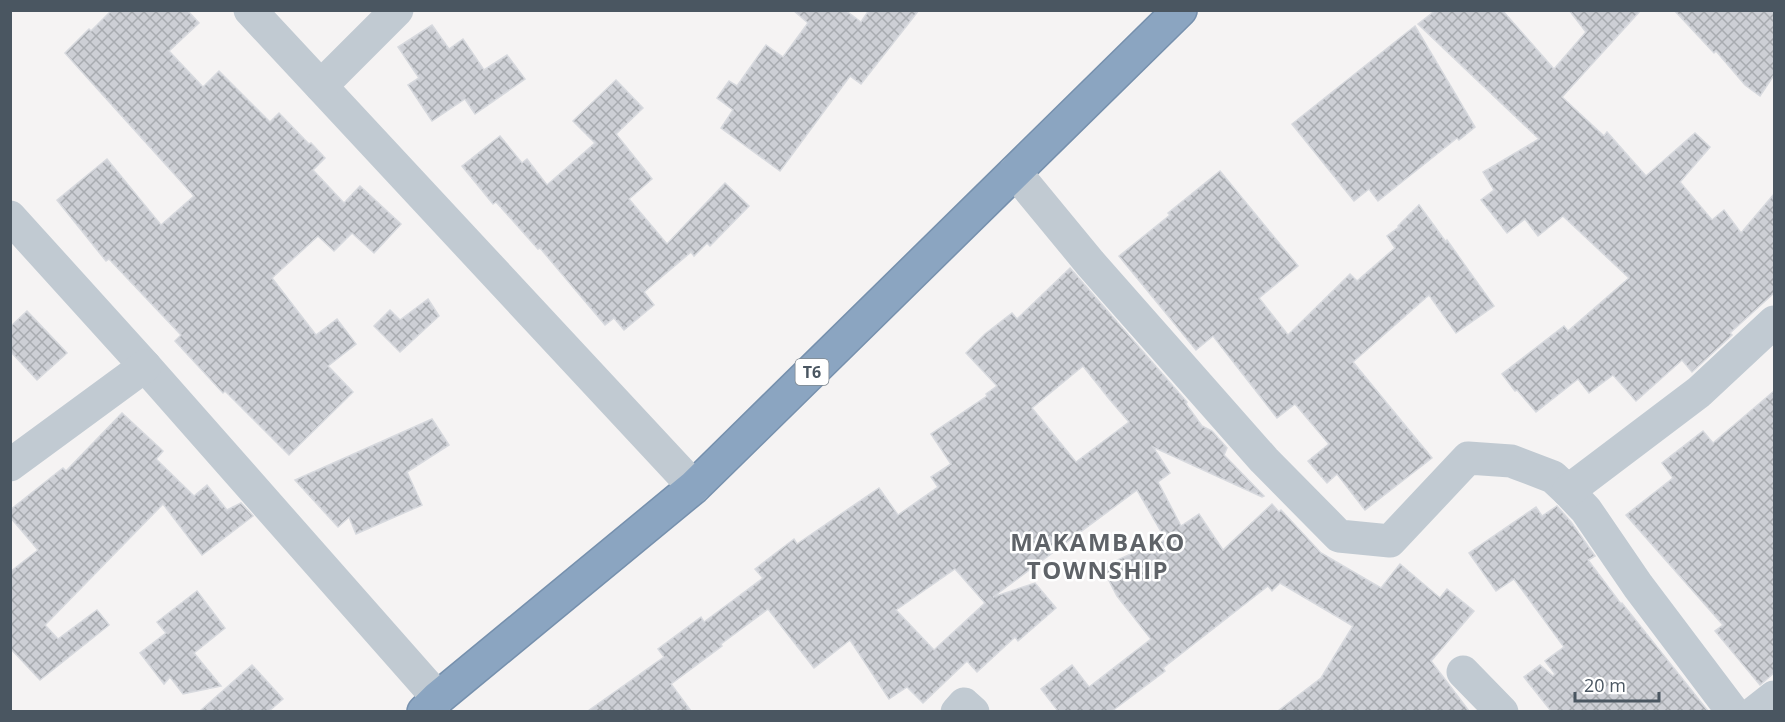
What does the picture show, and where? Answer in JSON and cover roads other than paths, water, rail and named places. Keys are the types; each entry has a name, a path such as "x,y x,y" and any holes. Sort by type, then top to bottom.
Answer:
{"highway":[{"name":"T6","path":"431,705 694,487 1180,10"}],"street":[{"path":"250,10 694,487"},
{"path":"321,86 397,10"},
{"path":"1015,172 1090,263 1257,452 1339,536 1389,541 1468,458 1511,460 1553,477 1586,510 1638,586 1733,711"},
{"path":"10,217 146,366 431,705"},
{"path":"1568,491 1699,392 1774,322"},
{"path":"16,450 146,366"},
{"path":"1463,672 1502,711"},
{"path":"1755,711 1774,697"},
{"path":"957,711 964,704 973,711"}],"district":[{"name":"MAKAMBAKO TOWNSHIP","path":"1098,557"}]}
